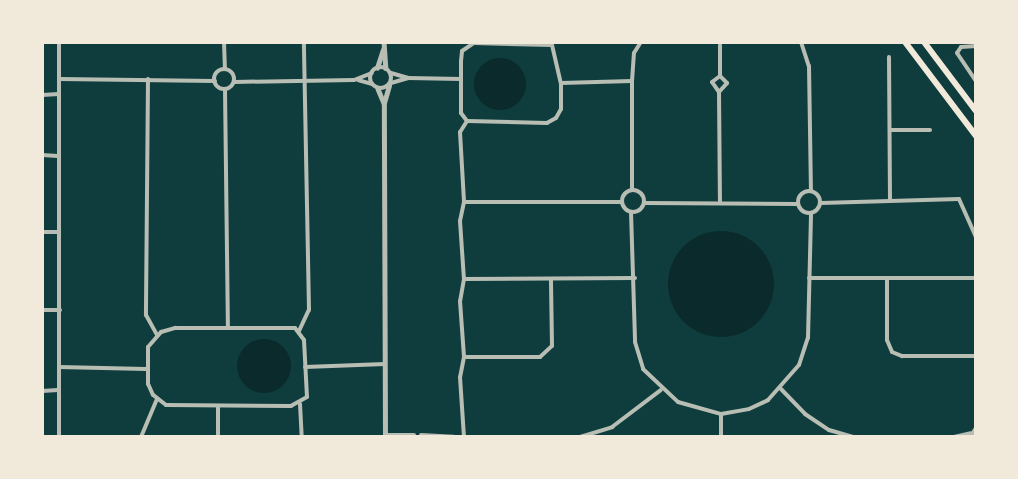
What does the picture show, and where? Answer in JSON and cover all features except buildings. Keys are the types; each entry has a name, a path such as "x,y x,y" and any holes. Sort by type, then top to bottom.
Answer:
{"main road":[{"path":"905,42 976,136"},
{"path":"924,42 976,111"}],"street":[{"path":"59,42 59,437"},
{"path":"224,42 225,69"},
{"path":"299,331 309,310 304,42"},
{"path":"632,190 632,81 634,53 641,42"},
{"path":"801,42 809,66 811,191"},
{"path":"467,43 544,43 556,50 561,83 561,109 547,123 467,121 461,113 461,79 462,51 467,43"},
{"path":"354,80 372,73 377,68 384,44"},
{"path":"384,44 386,68 391,73 408,78 461,79"},
{"path":"719,92 727,83 720,76 720,45"},
{"path":"976,46 961,47 957,53 976,81"},
{"path":"888,57 890,201"},
{"path":"377,68 386,68"},
{"path":"215,81 218,71 225,69 232,72 234,82"},
{"path":"372,73 372,84"},
{"path":"391,73 384,103 385,436 414,435"},
{"path":"720,76 712,82 719,92 720,201"},
{"path":"378,89 408,78"},
{"path":"59,79 215,81 225,89"},
{"path":"148,79 146,315 157,335"},
{"path":"225,89 234,82 304,79 354,80 372,84 378,89 384,103"},
{"path":"561,83 632,81"},
{"path":"225,89 228,328"},
{"path":"42,95 59,94"},
{"path":"464,437 460,377 464,357 460,301 464,279 460,221 464,202 460,132 467,121"},
{"path":"890,130 930,130"},
{"path":"42,155 58,156"},
{"path":"621,202 623,195 632,190 639,192 644,203"},
{"path":"811,213 802,211 798,204 801,194 811,191 817,193 821,204"},
{"path":"464,202 621,202 631,212 635,278 635,342 643,369 661,390 686,406 721,414 757,406 781,388 799,365 807,345 811,213 821,204 959,199 976,237"},
{"path":"644,203 720,201 798,204"},
{"path":"631,212 639,210 644,203"},
{"path":"42,232 59,232"},
{"path":"464,279 635,278"},
{"path":"809,278 976,278"},
{"path":"464,357 540,357 548,353 552,346 551,279"},
{"path":"886,279 887,340 892,352 902,356 976,356"},
{"path":"42,310 60,310"},
{"path":"299,331 175,328 157,335 148,347 146,369 148,384 157,399 174,407 300,404"},
{"path":"299,331 304,340 308,392 300,404 302,437"},
{"path":"305,367 385,364"},
{"path":"59,367 146,369"},
{"path":"781,388 805,414 830,430 854,437"},
{"path":"42,391 58,390"},
{"path":"580,437 612,427 661,390"},
{"path":"141,437 157,399"},
{"path":"218,406 218,437"},
{"path":"721,414 721,437"},
{"path":"954,437 970,435 976,428"},
{"path":"421,435 454,437"}],"water":[{"path":"495,58 505,58 515,62 522,69 526,84 522,99 515,106 505,110 495,110 485,106 478,99 474,89 474,79 478,69 485,62"},
{"path":"721,231 741,235 758,247 770,264 774,284 770,304 758,321 741,333 721,337 701,333 684,321 672,304 668,284 672,264 684,247 701,235"},
{"path":"259,339 269,339 279,343 287,351 291,366 287,381 279,389 269,393 259,393 249,389 241,381 237,371 237,361 241,351 249,343"}]}
